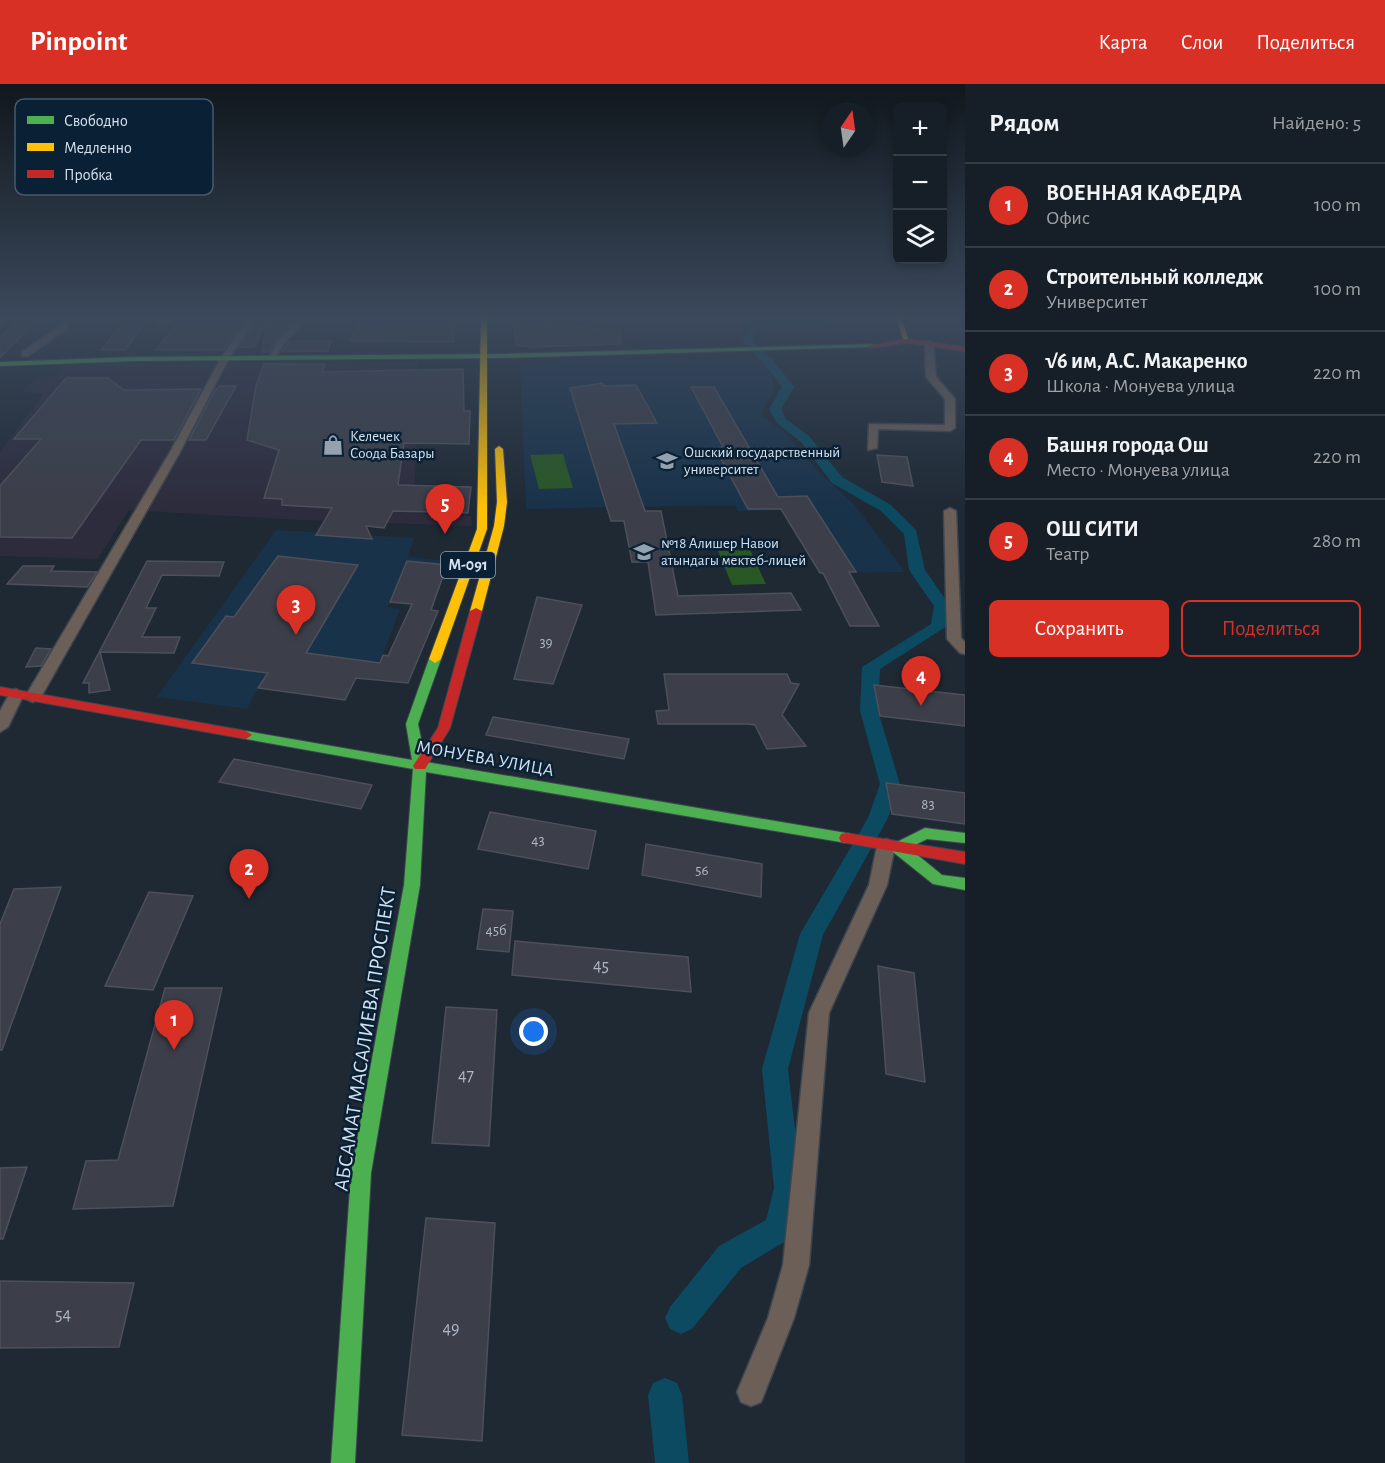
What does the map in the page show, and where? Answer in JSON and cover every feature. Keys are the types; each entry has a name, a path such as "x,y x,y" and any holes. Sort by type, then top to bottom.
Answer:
{"main road":[{"name":"М-091","path":"420,766 412,724 482,529 483,380"},
{"path":"497,380 498,411"},
{"name":"М-091","path":"420,766 444,728 499,526 502,502 499,434"},
{"name":"МОНУЕВА УЛИЦА","path":"0,691 420,766 965,858"},
{"name":"АБСАМАТ МАСАЛИЕВА ПРОСПЕКТ","path":"343,1463 361,1173 412,885 420,766"},
{"path":"886,846 925,833 965,838"},
{"path":"886,846 938,880 965,884"}],"street":[{"path":"33,697 175,452 213,380"},
{"path":"872,448 873,426 950,428 950,399 934,380"},
{"path":"950,511 954,639 965,650"},
{"path":"0,727 16,694"},
{"path":"751,1392 782,1318 796,1265 819,1012 878,885 886,846"}],"shaded area":[{"path":"33,380 418,380 414,513 471,516 472,526 301,520 129,510 98,559 0,556 0,452 44,394 22,391"},
{"name":"Ошский государственный университет","path":"521,380 773,380 773,393 762,409 763,417 783,431 821,474 854,504 905,572 820,573 782,510 738,511 735,505 526,509"},
{"path":"276,530 414,538 408,557 450,561 447,565 407,562 388,607 400,609 380,662 365,661 345,700 258,688 247,709 157,697"}],"green space":[{"path":"563,454 573,488 539,489 530,455"},
{"path":"750,550 766,584 732,585 718,551"}],"building":[{"path":"64,380 111,380 124,390 201,389 174,440 141,440 72,538 0,537 0,486 41,439 14,439"},
{"name":"Келечек Соода Базары","path":"258,380 463,380 464,411 470,411 469,444 404,443 398,485 471,487 468,513 393,511 384,528 366,526 372,539 316,535 332,508 282,505 282,499 264,498 279,450 247,440"},
{"path":"602,383 604,386 636,385 657,423 614,424 645,511 661,511 678,596 791,593 801,610 656,615 648,562 632,562 624,521 611,521 570,388"},
{"path":"220,386 236,386 206,440 189,440 215,390"},
{"path":"691,387 714,387 778,497 807,496 856,572 849,572 879,626 850,626 823,573 820,573 781,509 748,509 715,448 723,447"},
{"path":"877,455 907,457 913,486 882,482"},
{"path":"278,556 358,565 306,653 380,663 383,655 388,656 412,604 390,602 407,561 447,565 431,610 438,611 408,683 356,678 345,700 258,688 268,673 192,663 226,616 234,617"},
{"path":"147,561 224,562 219,576 162,575 146,608 156,608 142,637 180,637 174,653 100,652 110,690 89,693 89,683 83,683"},
{"path":"23,566 54,566 51,571 97,572 87,587 7,584"},
{"path":"537,597 582,605 553,684 514,679"},
{"path":"36,648 51,649 41,666 26,667"},
{"path":"664,674 787,674 791,683 799,684 782,715 806,746 767,749 755,725 658,724 656,711 669,710"},
{"path":"874,685 965,695 965,726 880,716"},
{"path":"493,717 629,739 624,759 486,735"},
{"path":"234,759 372,785 361,809 219,782"},
{"path":"886,783 965,793 965,824 892,814"},
{"path":"490,812 596,831 588,869 478,849"},
{"path":"646,844 762,864 761,897 642,875"},
{"path":"61,887 2,1050 0,1050 0,924 14,889"},
{"path":"149,892 193,896 153,990 105,986"},
{"path":"483,909 513,911 509,952 477,949"},
{"path":"515,941 688,957 691,992 512,975"},
{"path":"878,966 914,973 925,1082 886,1074"},
{"path":"165,988 222,988 173,1206 73,1209 86,1161 118,1160"},
{"path":"446,1007 497,1010 489,1146 432,1143"},
{"path":"27,1167 3,1239 0,1239 0,1168"},
{"path":"426,1218 495,1223 482,1441 402,1435"},
{"path":"0,1281 134,1283 119,1347 0,1348"}],"waterway":[{"path":"681,1318 730,1257 779,1229 788,1188 775,1069 812,934 878,818 890,784 869,711 871,667 939,626 942,606 917,570 911,533 886,508 837,480 805,439 781,421 775,409 788,387 783,380"},
{"path":"665,1395 672,1463"}],"traffic: fast":[{"path":"343,1463 361,1173 412,885 420,766 412,724 435,659"},
{"path":"246,735 420,766"},
{"path":"420,766 846,838"},
{"path":"901,846 925,833 965,838"},
{"path":"898,848 938,880 965,884"}],"traffic: slow":[{"path":"435,659 482,529 483,380"},
{"path":"476,611 499,526 502,502 499,449"}],"traffic: jam":[{"path":"420,766 444,728 476,611"},
{"path":"0,691 246,735"},
{"path":"846,838 965,858"}],"place":[{"name":"Келечек Соода Базары","path":"333,445"},
{"name":"Ошский государственный университет","path":"667,461"},
{"name":"ОШ СИТИ","path":"445,534"},
{"name":"№18 Алишер Навои атындагы мектеб-лицей","path":"644,552"},
{"name":"√6 им, А.С. Макаренко","path":"296,635"},
{"name":"Башня города Ош","path":"921,706"},
{"name":"Строительный колледж","path":"249,899"},
{"name":"ВОЕННАЯ КАФЕДРА","path":"174,1050"}]}
